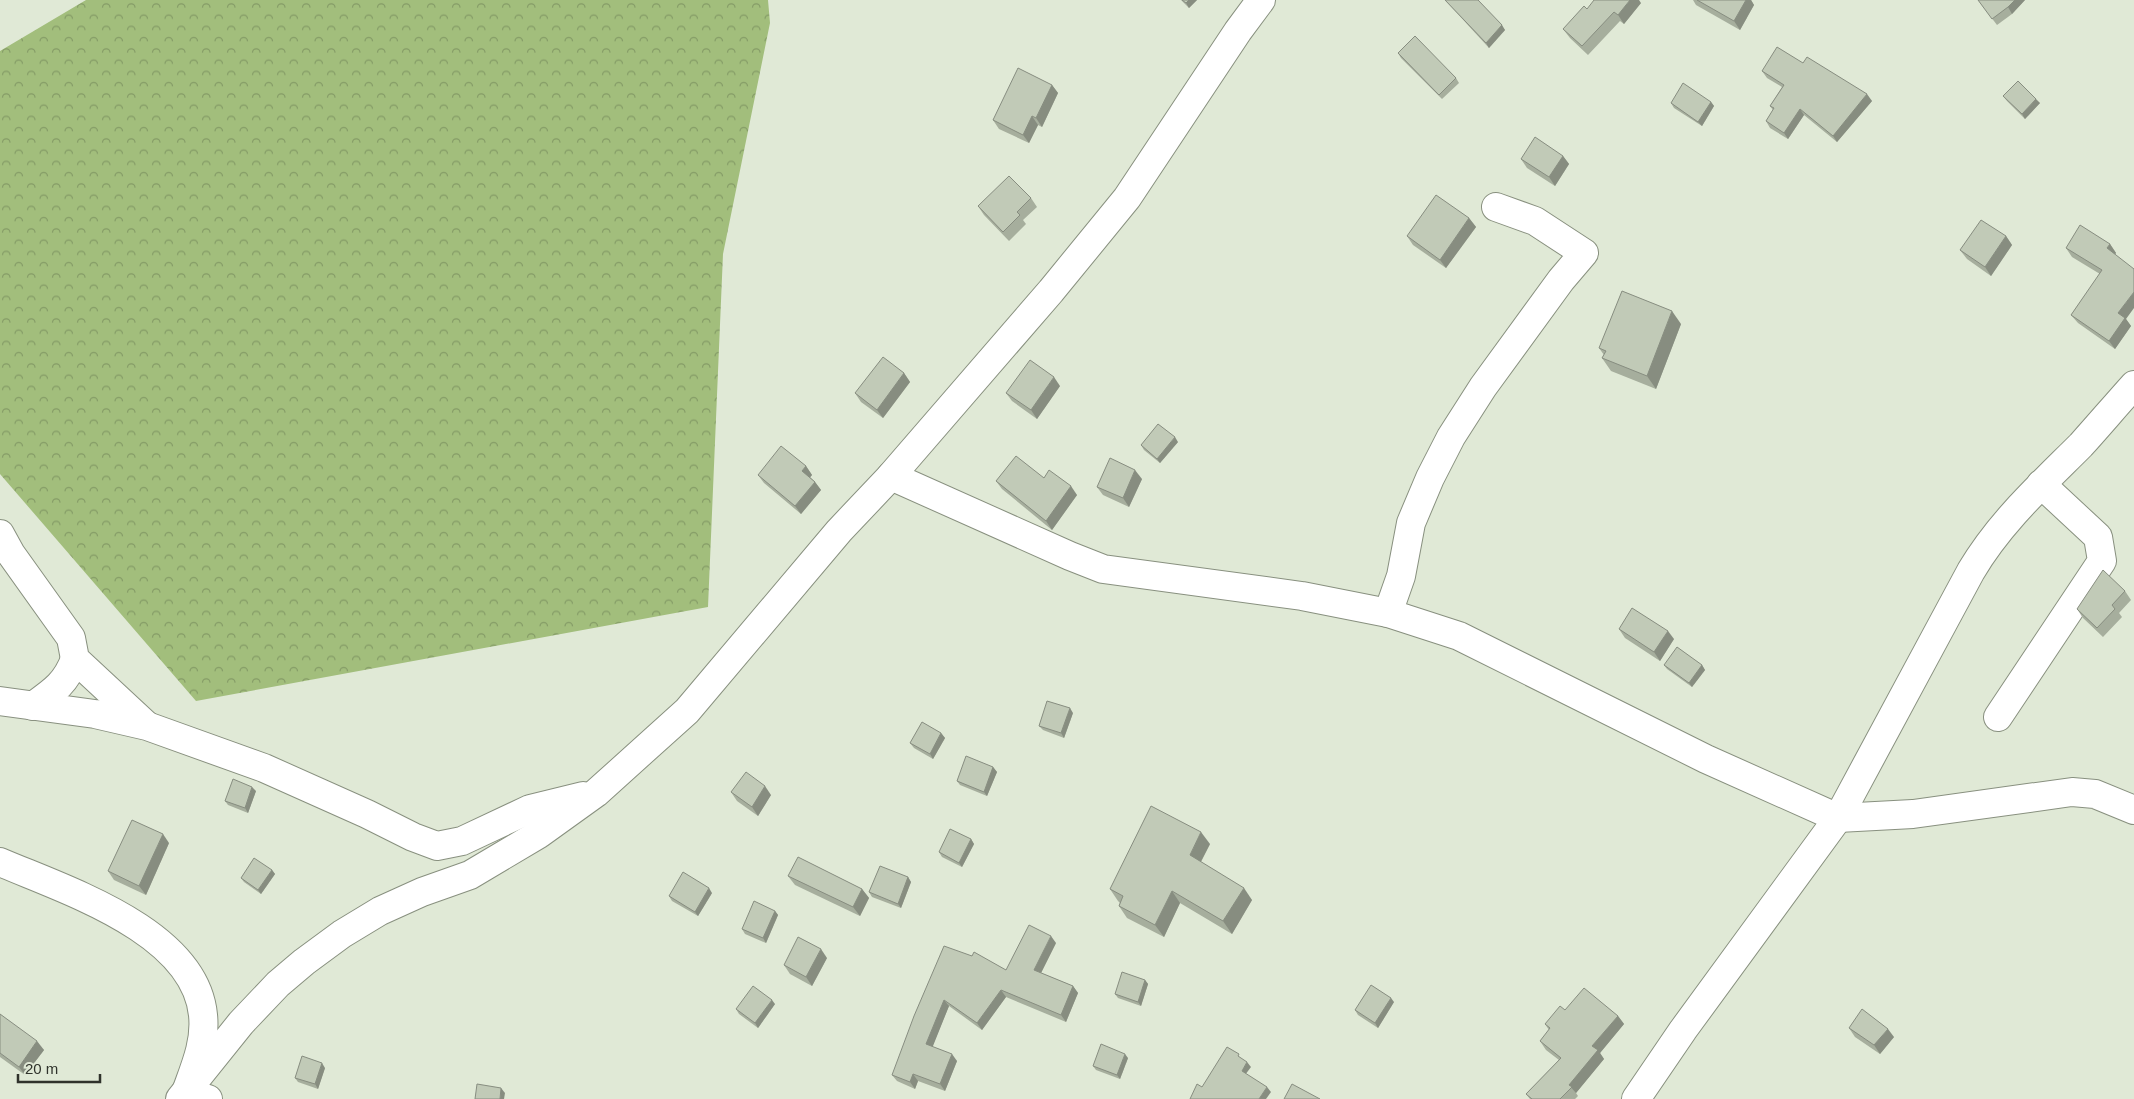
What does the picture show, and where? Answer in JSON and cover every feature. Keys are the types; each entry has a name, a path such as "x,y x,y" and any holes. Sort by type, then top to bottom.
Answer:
{"street":[{"path":"191,1097 241,1023 278,984 304,962 342,934 380,911 422,892 470,875 539,834 596,793 687,711 839,530 891,476 1051,291 1127,198 1238,31 1261,0"},
{"path":"1388,613 1401,576 1411,523 1430,478 1451,437 1488,380 1561,280 1584,253 1535,221 1496,207"},
{"path":"1636,1099 1683,1030 1838,818 1983,550 2006,521 2082,444 2134,385"},
{"path":"891,476 1070,556 1104,569 1302,596 1388,613 1459,636 1706,759 1838,818 1913,814 2072,792 2095,794 2134,810"},
{"path":"1998,717 2102,561 2098,537 2041,484"},
{"path":"0,534 11,554 71,638 75,659 70,674 59,688 33,706"},
{"path":"75,659 147,726"},
{"path":"0,701 94,714 147,726 264,768 367,814 413,837 437,846 462,841 530,809 596,793"},
{"path":"0,862 107,908 135,925 175,956 195,984 203,1015 200,1054 191,1097"}],"green space":[{"path":"86,0 768,0 770,23 723,254 708,607 196,701 0,474 0,51"}],"building":[{"path":"1445,0 1478,0 1502,25 1486,43"},
{"path":"1594,0 1630,0 1618,15 1614,12 1582,46 1563,29 1584,6 1587,9"},
{"path":"1697,0 1746,0 1734,21"},
{"path":"1978,0 2015,0 1992,19"},
{"path":"1415,36 1456,78 1439,95 1398,53"},
{"path":"1777,47 1803,63 1807,57 1867,94 1833,136 1800,109 1784,133 1766,121 1774,108 1770,106 1784,85 1762,71"},
{"path":"1018,68 1052,85 1036,118 1032,116 1023,135 993,120"},
{"path":"2018,81 2036,99 2022,114 2003,96"},
{"path":"1683,83 1711,102 1698,122 1671,103"},
{"path":"1535,137 1563,156 1549,177 1521,159"},
{"path":"1009,176 1031,198 1017,212 1020,215 1003,232 978,206"},
{"path":"1436,195 1469,218 1440,260 1407,236"},
{"path":"1981,220 2006,236 1985,267 1960,250"},
{"path":"2080,225 2110,244 2107,248 2134,269 2134,292 2118,313 2125,318 2109,341 2071,315 2102,270 2066,248"},
{"path":"1622,291 1672,311 1647,376 1602,358 1606,351 1599,348"},
{"path":"883,357 904,373 877,410 855,393"},
{"path":"1030,360 1054,377 1031,410 1006,393"},
{"path":"1158,424 1175,437 1157,459 1141,445"},
{"path":"781,446 806,466 802,471 815,482 795,506 758,475"},
{"path":"1016,456 1044,478 1049,470 1071,486 1046,521 996,481"},
{"path":"1110,458 1135,470 1123,498 1097,487"},
{"path":"2103,570 2125,591 2112,605 2115,609 2097,628 2077,609"},
{"path":"1632,608 1668,631 1654,652 1619,629"},
{"path":"1677,647 1702,665 1689,683 1664,665"},
{"path":"1047,701 1070,708 1061,733 1039,726"},
{"path":"922,722 941,733 930,754 910,743"},
{"path":"966,756 993,767 984,792 957,781"},
{"path":"746,772 765,786 752,807 731,792"},
{"path":"233,779 252,787 245,808 225,801"},
{"path":"1151,806 1201,832 1190,855 1244,888 1223,921 1172,891 1155,925 1119,906 1123,896 1110,889"},
{"path":"132,820 163,834 139,886 108,871"},
{"path":"950,829 971,839 959,863 939,852"},
{"path":"798,857 862,889 853,907 788,876"},
{"path":"254,858 272,870 258,890 241,878"},
{"path":"880,866 908,877 898,904 869,892"},
{"path":"683,872 709,888 695,912 669,896"},
{"path":"754,901 775,911 763,938 742,929"},
{"path":"1029,925 1051,936 1034,970 1073,986 1061,1015 1001,990 977,1023 944,1000 926,1044 952,1054 940,1084 913,1074 910,1082 892,1075 914,1016 944,946 972,956 974,952 1006,970"},
{"path":"798,937 821,949 806,977 784,965"},
{"path":"1122,972 1145,980 1138,1002 1115,994"},
{"path":"1371,985 1391,998 1375,1023 1355,1010"},
{"path":"753,986 772,1000 755,1023 736,1009"},
{"path":"1584,988 1618,1016 1592,1046 1598,1050 1569,1085 1572,1087 1560,1099 1532,1099 1526,1094 1561,1058 1540,1041 1550,1028 1545,1024 1560,1006 1565,1010"},
{"path":"1862,1009 1888,1029 1874,1045 1849,1028"},
{"path":"0,1014 37,1041 19,1067 0,1053"},
{"path":"1101,1044 1125,1054 1117,1075 1093,1066"},
{"path":"1227,1047 1239,1054 1238,1056 1247,1062 1242,1071 1267,1087 1259,1099 1190,1099 1197,1084 1202,1087"},
{"path":"302,1056 322,1063 315,1084 295,1078"},
{"path":"477,1084 501,1088 500,1099 475,1099"},
{"path":"1292,1084 1320,1099 1284,1099"}]}
